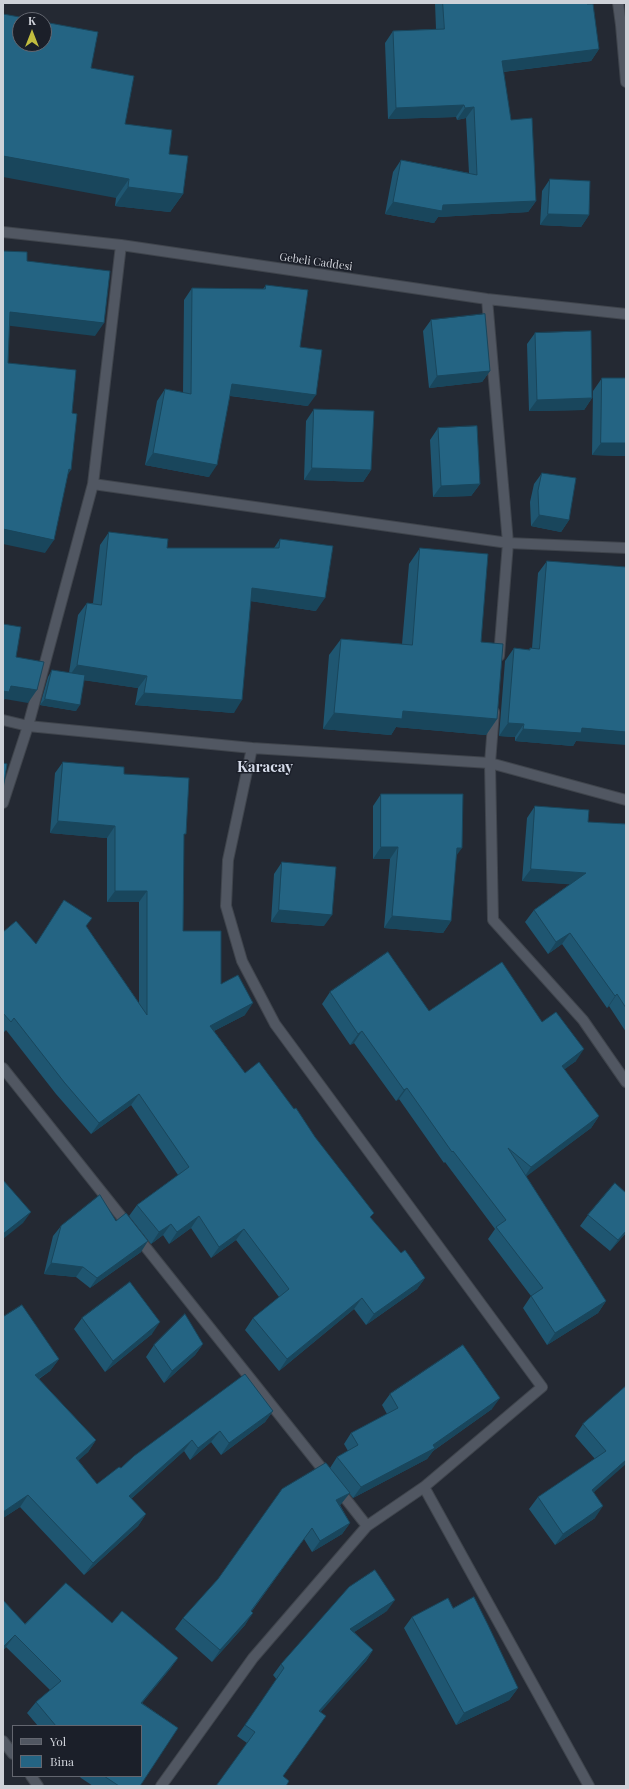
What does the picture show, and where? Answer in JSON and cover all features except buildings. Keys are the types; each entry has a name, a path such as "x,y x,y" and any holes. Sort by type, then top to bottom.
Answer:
{"street":[{"path":"618,3 623,25 626,82"},
{"name":"Gebeli Caddesi","path":"3,232 121,245 487,299 626,314"},
{"path":"3,803 28,726 93,484 121,245"},
{"path":"487,299 508,543 498,669"},
{"path":"93,484 508,543 626,548"},
{"path":"495,700 490,763 493,920 583,1020 626,1082"},
{"path":"3,720 28,726 252,748 490,763 626,800"},
{"path":"161,1786 253,1658 367,1526 424,1487 542,1387 275,1024 242,961 226,906 228,860 252,748"},
{"path":"3,1068 367,1526"},
{"path":"424,1487 589,1786"},
{"path":"3,1741 12,1753"},
{"path":"32,1777 38,1786"}],"district":[{"name":"Karacay","path":"265,767"}]}
